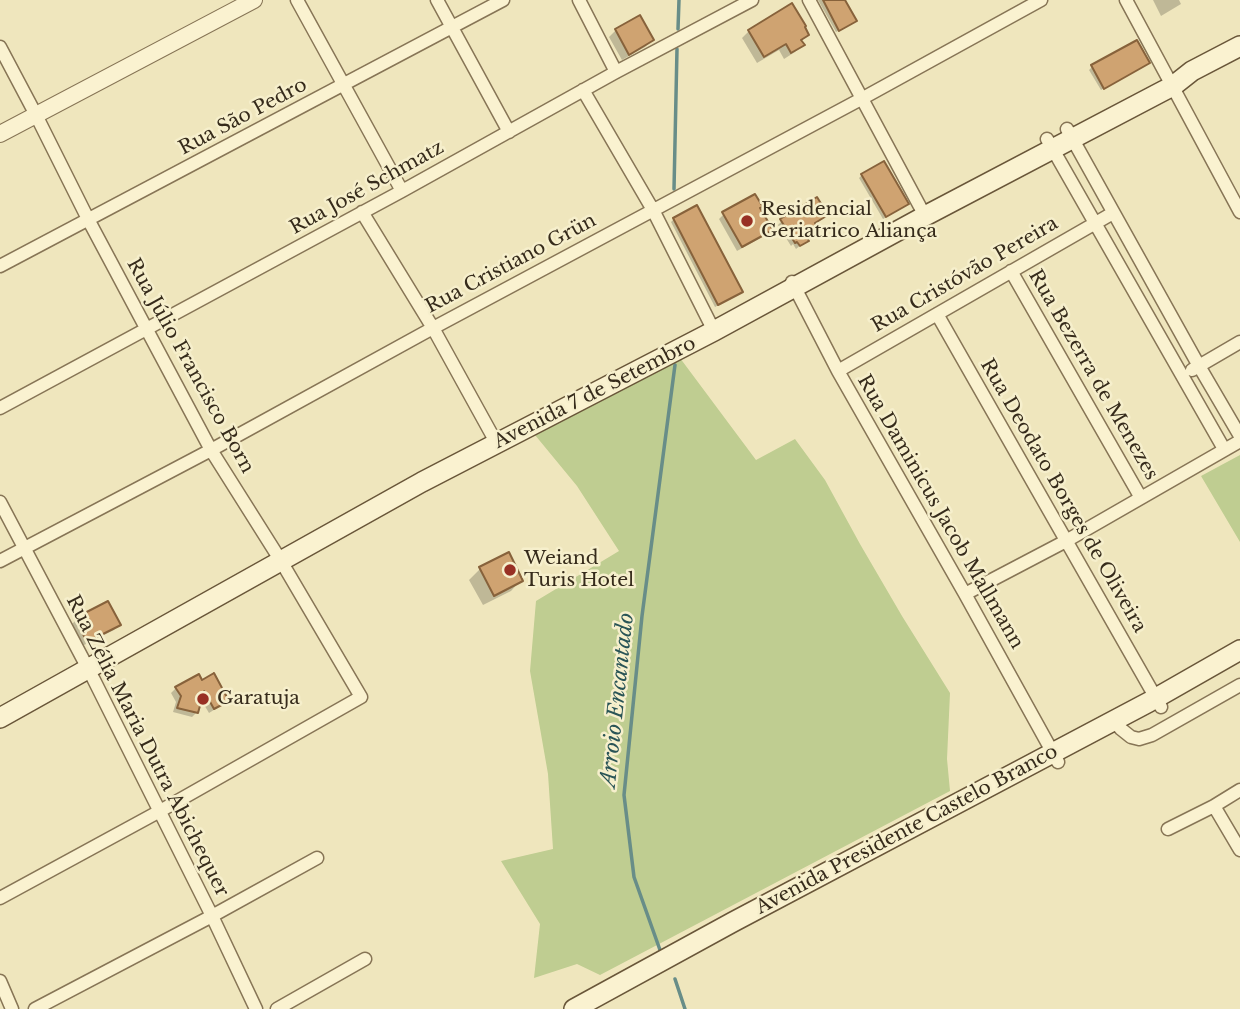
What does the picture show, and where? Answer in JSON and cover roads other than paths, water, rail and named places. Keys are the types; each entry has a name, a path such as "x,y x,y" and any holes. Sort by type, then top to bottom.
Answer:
{"main road":[{"name":"Avenida 7 de Setembro","path":"0,718 86,664 278,557 412,487 494,439 712,327 1050,144 1240,46"},
{"name":"Avenida Presidente Castelo Branco","path":"1158,703 1240,650"},
{"name":"Avenida Presidente Castelo Branco","path":"596,1009 1240,660"},
{"name":"Avenida 7 de Setembro","path":"0,705 86,664"},
{"name":"Avenida Presidente Castelo Branco","path":"574,1009 733,922 1056,758"}],"street":[{"path":"0,134 254,0"},
{"path":"297,0 402,191"},
{"path":"437,0 509,132"},
{"name":"Rua São Pedro","path":"0,266 503,0"},
{"path":"579,0 616,72"},
{"name":"Rua José Schmatz","path":"0,408 752,0"},
{"path":"809,0 923,212"},
{"name":"Rua Cristiano Grün","path":"0,561 211,450 1041,0"},
{"path":"1126,0 1240,212"},
{"name":"Rua Júlio Francisco Born","path":"0,47 211,450 361,697 160,811"},
{"path":"583,90 653,210 712,327"},
{"path":"965,594 1066,541 1240,438 1070,134"},
{"path":"1050,144 1224,449"},
{"path":"362,212 433,328 494,439"},
{"name":"Rua Cristóvão Pereira","path":"838,370 1113,213"},
{"name":"Rua Bezerra de Menezes","path":"1011,271 1141,498"},
{"name":"Rua Daminicus Jacob Mallmann","path":"793,283 838,370 1056,758"},
{"name":"Rua Deodato Borges de Oliveira","path":"937,314 1158,703"},
{"path":"1181,376 1240,342"},
{"name":"Rua Zélia Maria Dutra Abichequer","path":"0,502 86,664 257,1009"},
{"path":"1117,725 1131,737 1139,739 1152,735 1240,685"},
{"path":"1168,830 1240,790"},
{"path":"1214,806 1240,850"},
{"path":"0,898 160,811"},
{"path":"35,1009 317,858"},
{"path":"277,1009 365,959"},
{"path":"0,981 12,1009"}],"waterway":[{"path":"678,29 679,0"},
{"path":"674,189 677,49"},
{"name":"Arroio Encantado","path":"660,950 634,877 624,795 642,616 675,365"},
{"name":"Arroio Encantado","path":"675,979 685,1009"}],"place":[{"name":"Residencial Geriatrico Aliança","path":"747,221"},
{"name":"Weiand Turis Hotel","path":"510,570"},
{"name":"Garatuja","path":"203,699"}]}
